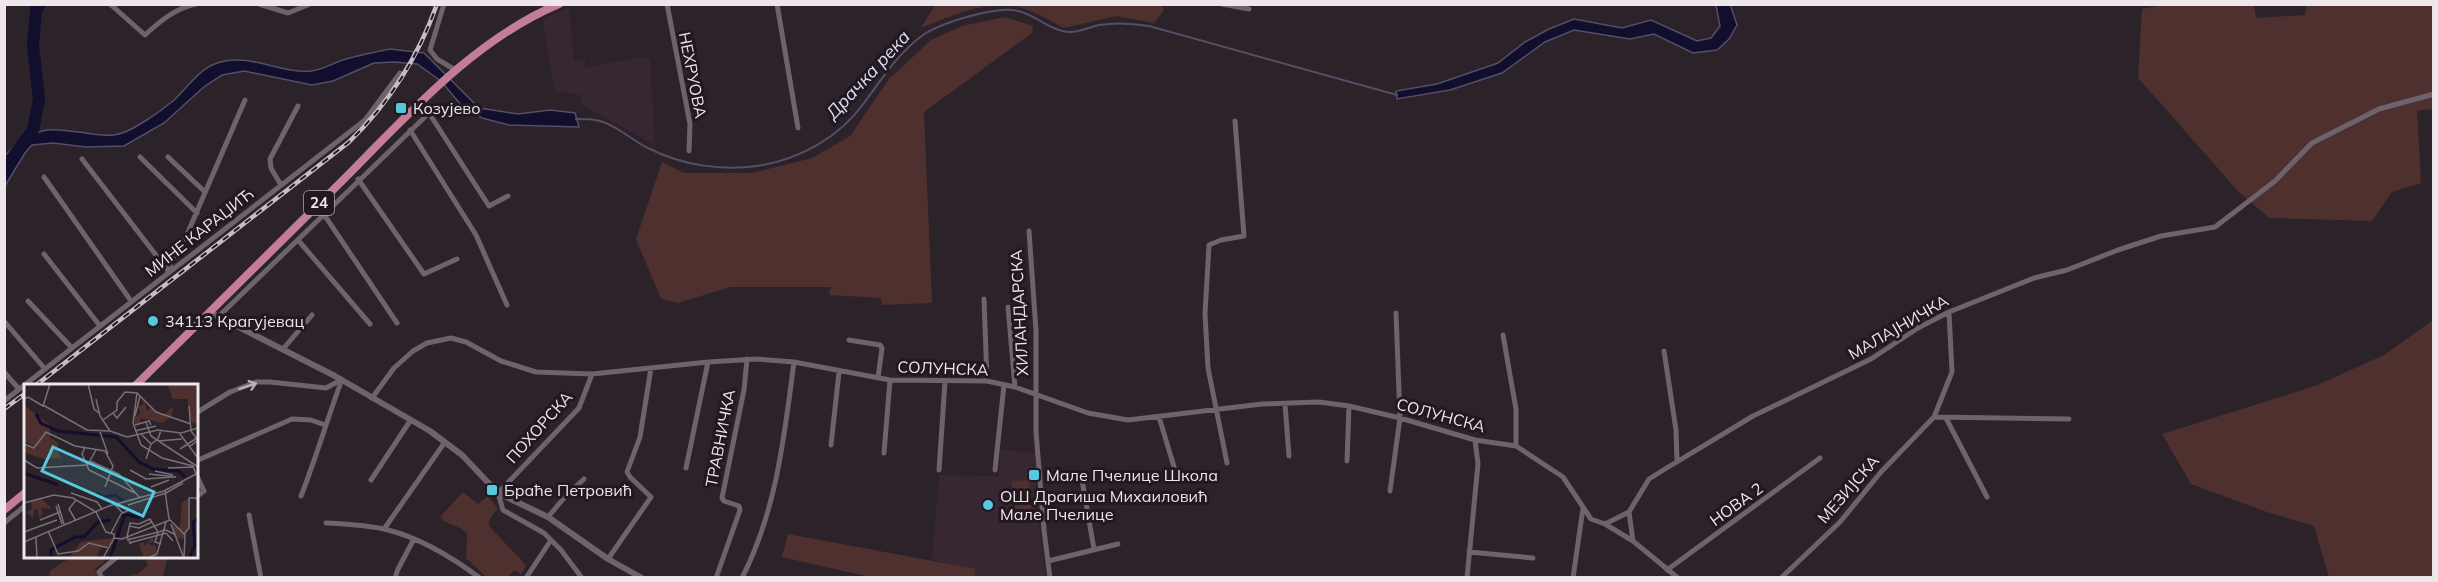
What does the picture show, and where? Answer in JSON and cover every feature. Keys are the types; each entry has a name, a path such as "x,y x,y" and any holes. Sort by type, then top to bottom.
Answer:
{"main road":[{"name":"24","path":"137,384 208,312 456,72 501,34 559,4"},
{"path":"4,510 24,494"}],"street":[{"path":"110,4 144,35 183,5 196,4"},
{"path":"259,4 288,13 310,4"},
{"path":"444,4 430,47 432,54 456,72"},
{"name":"НЕХРУОВА","path":"667,4 690,124 689,151"},
{"path":"777,4 798,128"},
{"path":"1222,4 1249,9"},
{"name":"МИНЕ КАРАЏИЋ","path":"26,384 365,120 400,73"},
{"name":"МАЛАЈНИЧКА","path":"1629,512 1649,479 1753,416 1870,359 1918,328 1949,312 2034,278 2067,270 2161,236 2215,227 2275,181 2312,143 2379,109 2433,94"},
{"path":"169,272 171,262 197,213 204,191 245,100"},
{"path":"281,185 271,168 270,159 298,106"},
{"path":"218,317 358,179 429,113 489,206 508,196"},
{"path":"1227,463 1208,368 1204,314 1209,245 1221,240 1244,236 1235,121"},
{"path":"410,130 476,235 507,305"},
{"path":"140,157 197,213"},
{"path":"168,157 204,191"},
{"path":"82,159 169,272"},
{"path":"44,177 131,301"},
{"path":"358,179 424,274 457,259"},
{"path":"323,213 397,323"},
{"name":"ХИЛАНДАРСКА","path":"1029,231 1036,330 1036,432 1050,578"},
{"path":"298,240 370,324"},
{"path":"44,254 100,326"},
{"path":"984,299 987,381"},
{"path":"27,301 72,348"},
{"path":"1008,307 1015,387"},
{"path":"208,312 341,380 445,442 470,463 498,493 548,517 608,559 642,578"},
{"name":"МЕЗИЈСКА","path":"1781,578 1840,522 1881,472 1934,417 1952,372 1949,312"},
{"path":"1390,491 1400,418 1396,314"},
{"path":"283,349 312,315"},
{"path":"4,321 45,369"},
{"path":"1503,335 1516,409 1516,446"},
{"name":"СОЛУНСКА","path":"372,398 394,368 406,357 420,346 446,339 466,342 501,361 536,372 592,374 747,359 794,362 890,380 987,381 1015,387 1099,416 1128,420 1285,404 1319,402 1349,406 1475,440 1516,446 1563,477 1591,519 1605,524 1633,541 1678,578"},
{"path":"849,340 880,345 882,348 878,378"},
{"path":"1664,351 1676,430 1677,462"},
{"name":"ТРАВНИЧКА","path":"716,578 740,510 739,506 724,501 722,498 744,390 747,359"},
{"path":"686,468 708,362"},
{"path":"742,578 760,534 779,471 794,362"},
{"path":"608,559 651,497 627,472 642,426 651,368"},
{"path":"4,372 19,389"},
{"path":"831,445 838,372"},
{"name":"ПОХОРСКА","path":"498,493 579,408 592,374"},
{"path":"198,412 230,392 256,382 326,388 341,380"},
{"path":"301,496 318,453 341,380"},
{"path":"884,453 890,380"},
{"path":"939,470 945,382"},
{"name":"МИНЕ КАРАЏИЋ","path":"4,400 24,385"},
{"path":"995,470 1004,385"},
{"path":"1285,404 1289,456"},
{"path":"1347,461 1349,406"},
{"path":"1159,417 1178,480"},
{"path":"1934,417 2069,419"},
{"path":"1946,418 1986,497"},
{"path":"198,461 292,419 311,420 325,425"},
{"path":"371,480 410,421"},
{"path":"1467,578 1478,464 1475,440"},
{"path":"384,529 445,442"},
{"name":"НОВА 2","path":"1667,570 1820,458"},
{"path":"198,478 204,491 198,496"},
{"path":"548,517 584,479"},
{"path":"1082,480 1094,549"},
{"path":"498,493 500,503 506,513 551,540 582,578"},
{"path":"4,523 24,507"},
{"path":"1573,578 1584,507"},
{"path":"1605,524 1629,512 1633,541"},
{"path":"249,515 261,578"},
{"path":"326,523 384,529 414,539 480,578"},
{"path":"395,578 414,539"},
{"path":"526,578 551,540"},
{"path":"1048,561 1118,544"},
{"path":"1469,552 1533,558"},
{"path":"102,578 99,572 115,558"}],"shaded area":[{"path":"1161,4 1164,10 1154,23 1116,16 1064,28 1025,9 1000,5 965,11 921,28 935,5"},
{"path":"1730,4 1737,25 1729,39 1717,50 1693,53 1654,34 1630,39 1574,30 1545,42 1502,73 1450,90 1397,99 1396,91 1437,84 1498,63 1525,42 1574,19 1622,28 1651,20 1697,41 1711,38 1720,26 1716,5"},
{"path":"2167,4 2254,5 2256,18 2305,15 2307,5 2433,5 2433,109 2417,111 2421,183 2392,192 2372,221 2269,218 2238,191 2138,78 2142,9"},
{"path":"569,7 574,61 585,59 585,68 640,57 650,58 655,145 583,106 580,95 554,91 543,19"},
{"path":"1005,17 1033,26 1032,33 924,112 932,303 882,305 881,298 829,295 831,287 730,287 678,303 661,299 636,239 662,162 684,173 752,173 812,158 850,136 889,79 931,40 962,26"},
{"path":"390,49 424,53 479,108 518,114 550,110 575,113 579,127 509,125 482,118 462,106 441,81 417,64 374,63 333,81 312,85 244,71 222,75 205,86 164,123 124,146 86,147 53,143 32,145 5,186 4,157 23,137 28,141 35,134 45,130 97,135 125,132 162,110 199,74 217,63 241,60 299,71 311,71 346,59"},
{"path":"2433,320 2433,577 2329,577 2314,526 2267,512 2191,484 2162,434 2315,386 2384,355"},
{"path":"1001,450 1037,453 1035,499 1046,577 974,577 976,569 932,560 939,475 998,476"},
{"path":"1029,480 1032,518 1015,520 1012,481"},
{"path":"463,492 478,504 488,496 498,509 490,518 489,525 526,566 521,574 515,570 507,577 486,577 466,558 467,534 461,528 440,517"},
{"path":"788,534 976,569 974,577 870,577 782,557"},
{"path":"69,558 102,558 105,561 95,569 98,577 51,577 49,573"},
{"path":"149,558 169,558 163,577 128,577 136,575 148,565 146,562"}],"waterway":[{"path":"4,169 33,130 39,99 33,46 36,9 40,4"},
{"name":"Драчка река","path":"576,119 602,122 662,155 688,163 730,168 757,166 788,159 830,137 843,127 898,58 923,35 942,25 969,16 1009,10 1025,13 1061,31 1068,32 1112,23 1149,26 1397,95"}],"railway":[{"path":"38,384 349,142 390,95 412,61 437,4"},
{"path":"4,409 24,394"}],"place":[{"name":"Козујево","path":"401,108"},
{"name":"34113 Крагујевац","path":"153,321"},
{"name":"Мале Пчелице Школа","path":"1034,475"},
{"name":"Браће Петровић","path":"492,490"},
{"name":"ОШ Драгиша Михаиловић Мале Пчелице","path":"988,505"}]}
